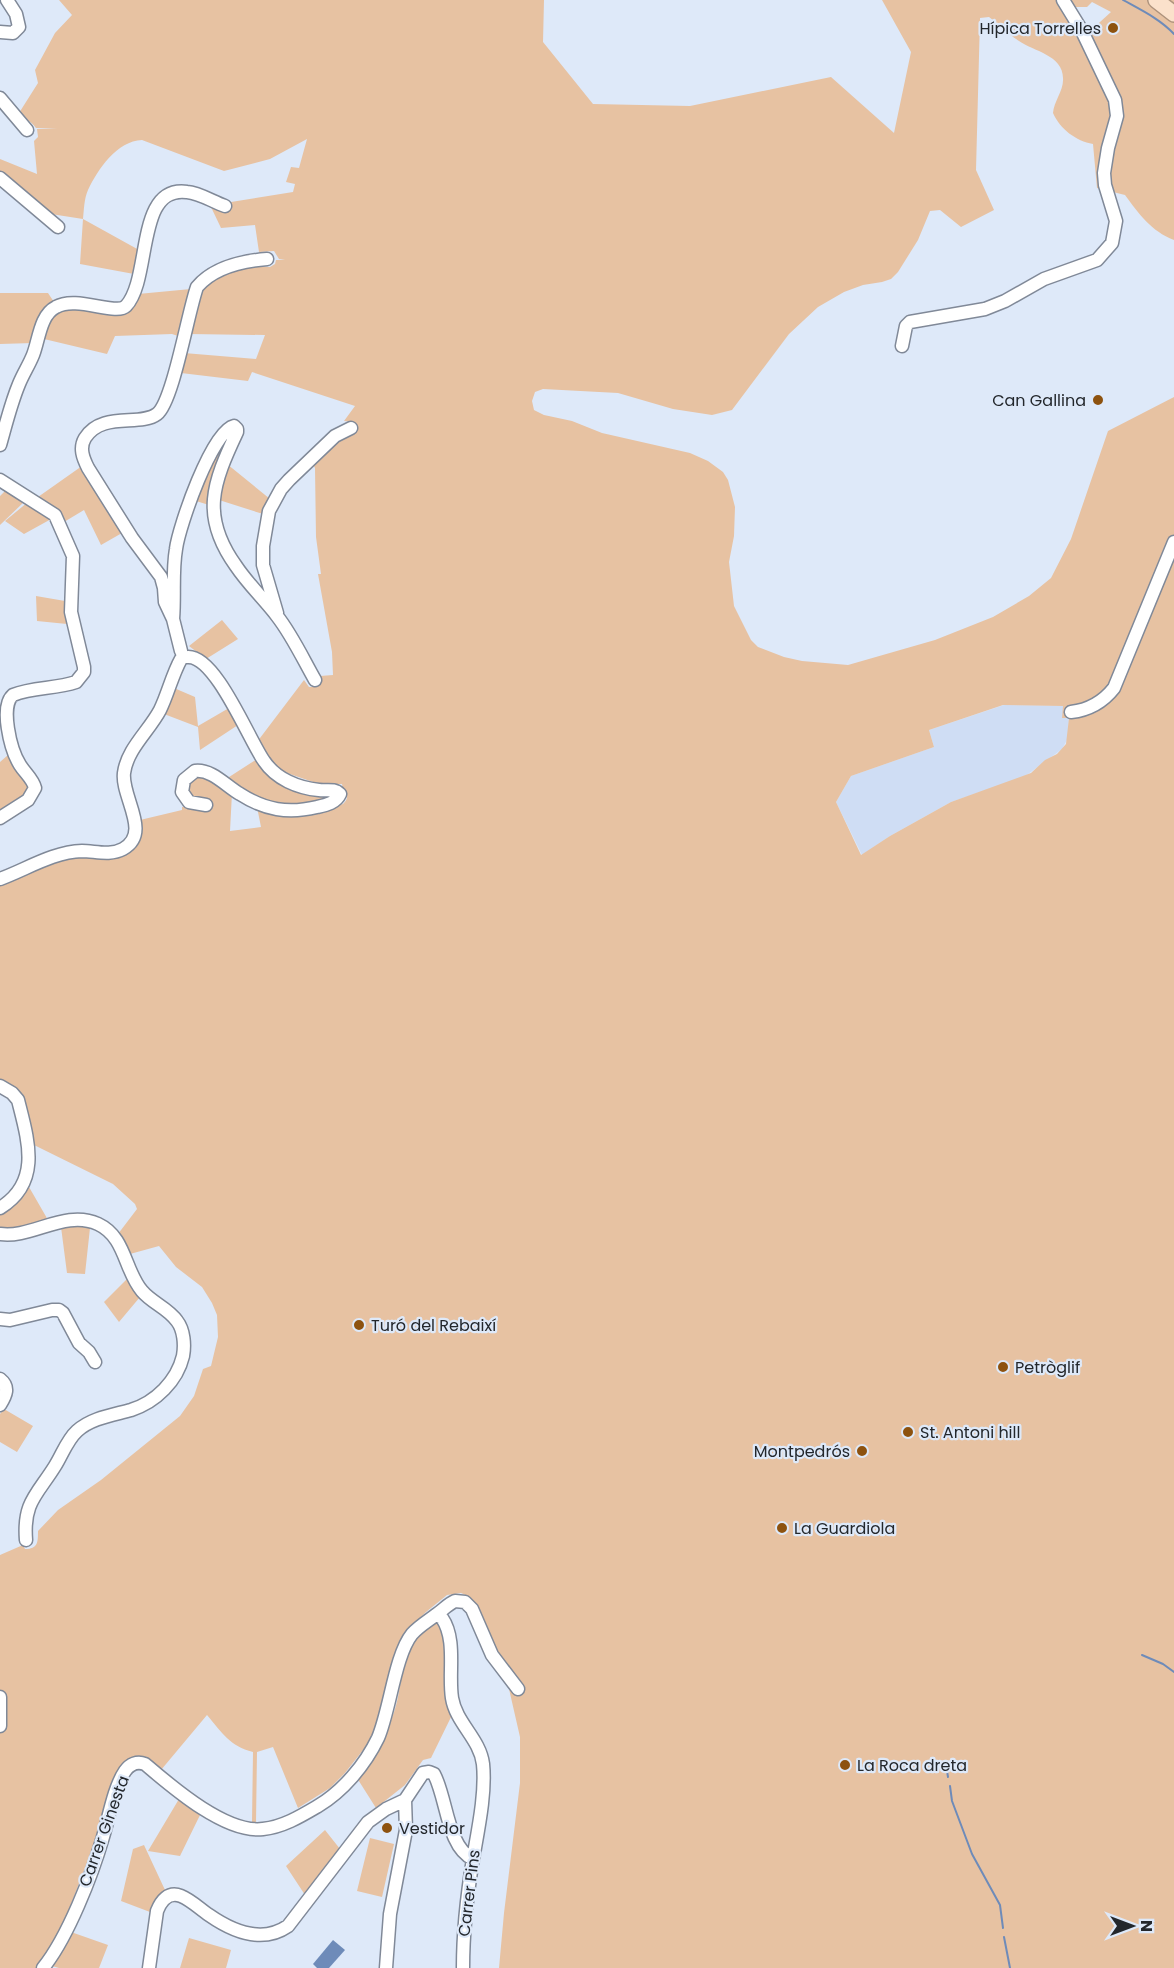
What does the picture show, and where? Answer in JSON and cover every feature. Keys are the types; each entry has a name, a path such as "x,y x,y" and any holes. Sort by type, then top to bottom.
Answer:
{"main road":[{"path":"1156,0 1174,14"}],"street":[{"path":"0,32 13,33 19,27 16,14 7,0"},
{"path":"902,346 906,326 910,322 985,309 1005,301 1044,279 1097,260 1112,243 1116,220 1104,173 1117,116 1115,100 1082,31 1063,0"},
{"path":"0,98 27,130"},
{"path":"0,178 58,228"},
{"path":"0,445 19,385 32,359 43,322 51,310 69,303 90,304 116,310 123,309 128,304 140,274 154,208 162,197 175,192 191,192 225,206"},
{"path":"173,619 166,608 160,576 132,538 88,468 83,457 82,444 90,432 103,423 156,415 162,409 170,390 197,287 204,279 219,271 246,262 267,259"},
{"path":"0,879 61,853 116,852 122,850 133,840 135,826 125,787 124,770 131,752 159,711 183,656 173,619 174,558 179,536 206,462 226,430 234,426 237,429 216,480 213,501 219,536 236,567 278,617 315,680"},
{"path":"278,617 263,565 263,546 269,511 281,489 289,480 334,436 351,428"},
{"path":"0,480 55,515 71,548 73,555 71,612 84,672 76,682 16,694 6,700 3,705 2,721 8,740 35,788 28,800 0,818"},
{"path":"1071,712 1085,710 1096,704 1106,698 1114,688 1174,542"},
{"path":"183,656 200,659 221,686 241,716 256,749 274,774 308,788 336,790 340,794 336,800 320,806 300,810 279,810 246,798 209,772 195,771 184,780 182,792 189,802 206,806"},
{"path":"0,1086 12,1093 18,1100 30,1165 27,1178 19,1191 0,1208"},
{"path":"0,1234 16,1235 63,1222 98,1224 115,1238 124,1252 139,1288 177,1321 184,1342 179,1366 163,1391 140,1406 97,1419 76,1432 32,1500 25,1522 26,1540"},
{"path":"0,1319 10,1320 59,1310 63,1313 79,1343 89,1352 95,1362"},
{"path":"0,1379 7,1386 7,1391 0,1404"},
{"name":"Carrer Ginesta","path":"43,1968 60,1943 87,1882 120,1782 127,1768 136,1763 145,1764 194,1804 245,1827 264,1829 296,1818 332,1796 350,1779 371,1752 385,1718 408,1639 417,1629 455,1601 469,1606 475,1614 492,1655 518,1689"},
{"name":"Carrer Pins","path":"436,1615 442,1618 449,1634 450,1683 453,1702 458,1715 476,1744 483,1763 465,1921 463,1968"},
{"path":"0,1700 0,1726"},
{"path":"149,1968 156,1911 166,1897 173,1894 183,1896 209,1915 240,1931 258,1935 275,1933 288,1926 368,1822 405,1800 423,1773 434,1774 458,1845 465,1856 473,1859"},
{"path":"386,1968 390,1914 406,1830 405,1800"}],"shaded area":[{"path":"59,0 544,0 543,42 593,104 690,106 831,77 894,133 911,52 882,0 1174,0 1174,240 1152,227 1125,195 1097,188 1093,144 1069,133 1053,113 1063,82 1062,70 1058,64 1053,59 1025,45 989,17 980,18 976,170 994,210 961,227 940,210 930,211 918,240 898,272 891,279 844,292 818,307 789,334 732,410 712,415 673,409 618,393 543,389 535,392 532,401 534,410 544,415 572,421 602,433 690,453 708,461 723,472 728,480 735,507 734,536 729,562 734,606 751,640 758,647 784,657 848,665 935,640 993,617 1029,596 1051,578 1071,539 1108,431 1174,397 1174,1968 499,1968 520,1783 520,1737 504,1667 480,1612 470,1597 461,1593 447,1595 406,1632 396,1652 387,1696 378,1724 367,1745 330,1788 298,1808 273,1747 257,1752 256,1823 252,1822 253,1752 232,1742 207,1715 161,1770 145,1759 136,1758 126,1761 68,1912 37,1968 0,1968 0,1555 23,1545 25,1549 33,1548 37,1542 38,1531 58,1510 101,1480 180,1416 194,1396 203,1369 211,1366 218,1337 217,1315 202,1287 176,1267 159,1246 130,1254 118,1234 137,1209 135,1204 113,1184 34,1145 21,1096 15,1088 0,1080 0,885 64,858 135,846 141,833 140,820 182,810 182,807 188,806 210,810 212,805 195,799 187,793 190,779 203,775 232,793 230,831 261,827 257,807 305,814 343,804 347,798 342,784 319,784 281,771 257,742 304,680 309,687 315,687 320,683 320,676 333,675 332,652 318,574 321,574 316,537 315,468 313,464 341,436 357,429 354,422 344,421 355,406 252,372 248,381 181,373 184,353 256,359 265,335 189,334 200,292 215,277 252,266 270,267 275,264 276,260 285,260 279,259 274,251 259,252 255,225 221,228 211,207 228,212 232,208 231,202 293,192 295,184 286,182 291,167 299,168 307,139 270,159 224,171 142,140 133,142 124,145 109,157 97,173 87,193 83,219 51,214 0,173 0,159 37,174 34,141 38,137 37,129 57,128 36,128 19,113 38,83 35,70 55,33 72,15","holes":["1092,2 1111,12 1089,32 1074,7 1087,7","1003,705 1063,706 1062,718 1069,718 1066,744 1057,754 1045,760 1031,773 951,802 861,855 836,802 851,776 934,747 929,730"]},
{"path":"83,219 139,250 134,274 80,264"},
{"path":"191,289 178,336 172,334 115,336 107,354 44,339 51,316 64,309 88,309 117,315 138,294"},
{"path":"0,293 48,293 54,302 33,343 0,344"},
{"path":"229,434 209,505 196,501 209,467"},
{"path":"227,464 270,499 263,514 219,500"},
{"path":"82,466 122,533 101,545 84,510 64,522 53,507 38,497"},
{"path":"5,491 25,501 0,525 0,496"},
{"path":"28,502 53,518 24,534 5,521"},
{"path":"36,596 65,601 67,624 37,621"},
{"path":"222,620 238,639 206,659 189,646"},
{"path":"174,688 195,697 198,726 229,708 238,725 200,750 198,727 164,714"},
{"path":"1004,705 1063,706 1069,717 1068,738 1062,749 1024,777 951,802 890,836 862,855 836,802 851,776 934,747 929,730"},
{"path":"8,755 28,785 21,797 0,811 0,762"},
{"path":"257,759 329,798 300,805 275,803 264,800 226,779"},
{"path":"29,1187 48,1220 14,1230 0,1230 0,1214"},
{"path":"61,1227 90,1228 85,1274 67,1273"},
{"path":"128,1278 140,1297 119,1322 104,1302"},
{"path":"4,1409 33,1426 17,1452 0,1442 0,1414"},
{"path":"433,1623 439,1624 444,1633 453,1713 431,1758 423,1760 405,1785 376,1808 357,1778 369,1762 392,1719 410,1646 417,1636"},
{"path":"179,1799 201,1813 180,1856 148,1851"},
{"path":"325,1830 340,1849 305,1895 286,1866"},
{"path":"370,1838 394,1844 382,1897 357,1891"},
{"path":"144,1845 165,1890 155,1899 150,1912 121,1901 133,1849"},
{"path":"71,1932 108,1945 99,1968 52,1966"},
{"path":"189,1938 231,1950 226,1968 180,1968"}],"water":[{"path":"333,1940 345,1950 329,1968 317,1968 313,1964"}],"waterway":[{"path":"1123,0 1156,19 1174,34"},
{"path":"1142,1655 1163,1664 1174,1672"},
{"path":"946,1765 948,1777"},
{"path":"950,1786 952,1801 972,1854 1000,1905 1003,1928"},
{"path":"1004,1937 1010,1968"}],"place":[{"name":"Hípica Torrelles","path":"1113,28"},
{"name":"Can Gallina","path":"1098,400"},
{"name":"Turó del Rebaixí","path":"359,1325"},
{"name":"Petròglif","path":"1003,1367"},
{"name":"St. Antoni hill","path":"908,1432"},
{"name":"Montpedrós","path":"862,1451"},
{"name":"La Guardiola","path":"782,1528"},
{"name":"La Roca dreta","path":"845,1765"},
{"name":"Vestidor","path":"387,1828"}]}
